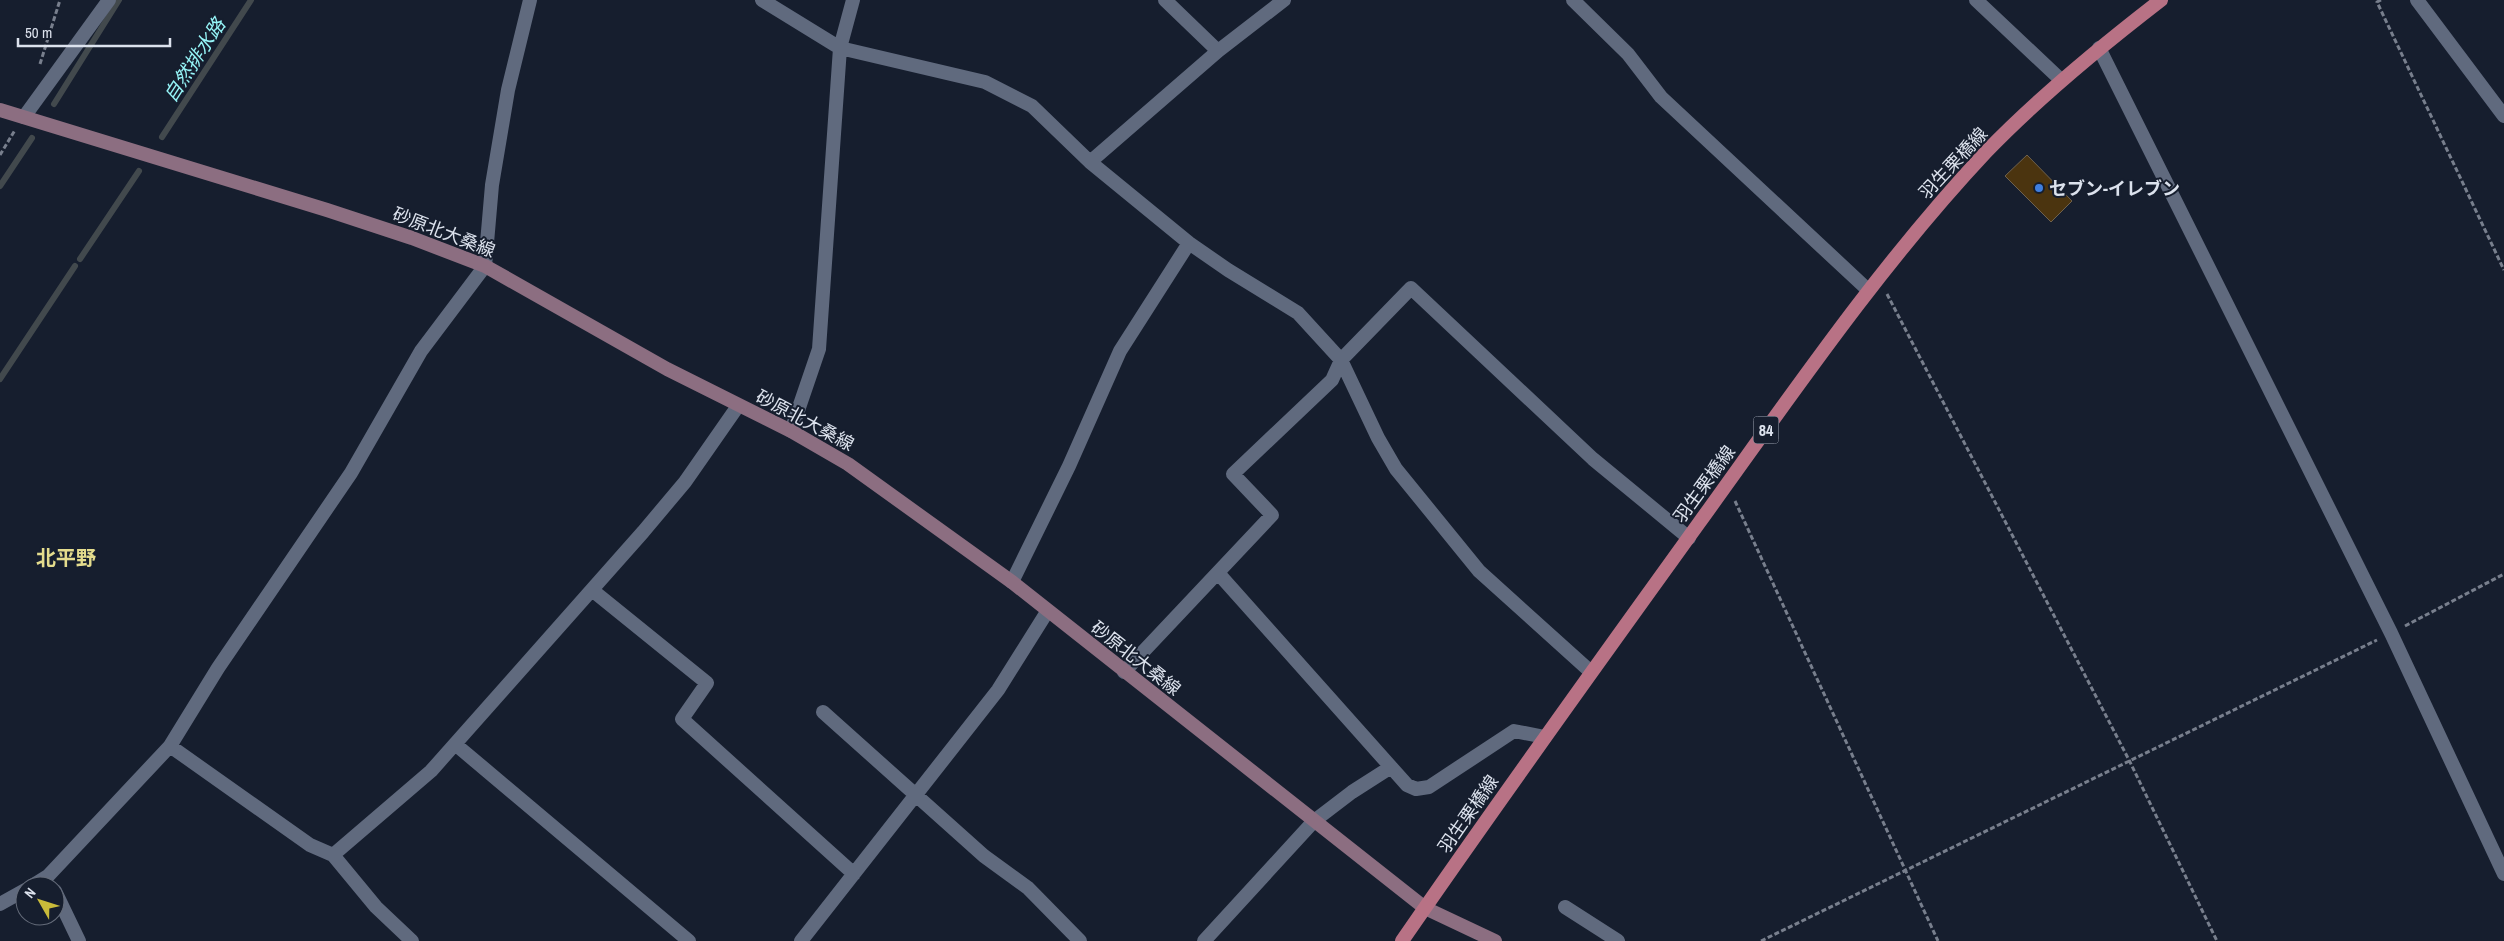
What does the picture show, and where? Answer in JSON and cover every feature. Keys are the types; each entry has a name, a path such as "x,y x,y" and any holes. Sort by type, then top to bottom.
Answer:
{"main road":[{"name":"羽生栗橋線","path":"1402,941 1591,672 1868,290 1926,220 1988,151 2061,80 2161,0"},
{"name":"砂原北大桑線","path":"0,110 167,160 412,238 485,266 667,370 791,431 848,464 1012,582 1047,612 1425,908 1495,941"}],"street":[{"path":"24,117 109,0"},
{"path":"54,876 170,746 218,668 351,473 421,351 485,266 495,166 508,90 530,0"},
{"path":"762,0 840,48 985,82 1032,106 1090,162 1189,243 1228,270 1298,313 1341,360 1378,438 1396,469 1479,571 1591,672"},
{"path":"791,431 820,349 840,48 853,0"},
{"path":"1165,0 1218,51"},
{"path":"1090,162 1218,51 1284,0"},
{"path":"1572,0 1628,54 1661,97 1868,290"},
{"path":"1976,0 2061,80"},
{"path":"2417,0 2504,116"},
{"path":"2099,48 2391,633 2504,874"},
{"path":"1012,582 1069,466 1120,351 1189,243"},
{"path":"1124,672 1272,515 1232,474 1332,380 1341,360 1411,288 1593,459 1689,538"},
{"path":"333,855 431,771 456,744 685,482 738,406"},
{"path":"1218,573 1407,785 1416,789 1429,787 1514,732 1546,736"},
{"path":"592,590 707,683 682,719 854,874"},
{"path":"801,941 998,690 1047,612"},
{"path":"823,712 917,794 984,856 1028,888 1080,941"},
{"path":"456,744 689,941"},
{"path":"170,746 310,845 333,855 376,908 412,941"},
{"path":"1204,941 1314,821 1352,792 1391,767"},
{"path":"0,904 15,896"},
{"path":"1564,906 1618,941"},
{"path":"65,912 79,941"}],"path":[{"path":"2381,0 2377,2 2504,270"},
{"path":"1878,278 2129,760 2216,941"},
{"path":"1727,484 1938,941"},
{"path":"1761,941 2391,633 2504,574"}],"building":[{"name":"セブン-イレブン","path":"2027,155 2072,201 2051,222 2005,176"}],"waterway":[{"path":"54,104 119,0"},
{"name":"自然排水路","path":"162,137 251,0"},
{"path":"0,186 32,138"},
{"name":"自然排水路","path":"80,259 139,171"},
{"name":"自然排水路","path":"0,379 75,266"}],"place":[{"name":"セブン-イレブン","path":"2039,188"}],"district":[{"name":"北平野","path":"66,557"}]}
